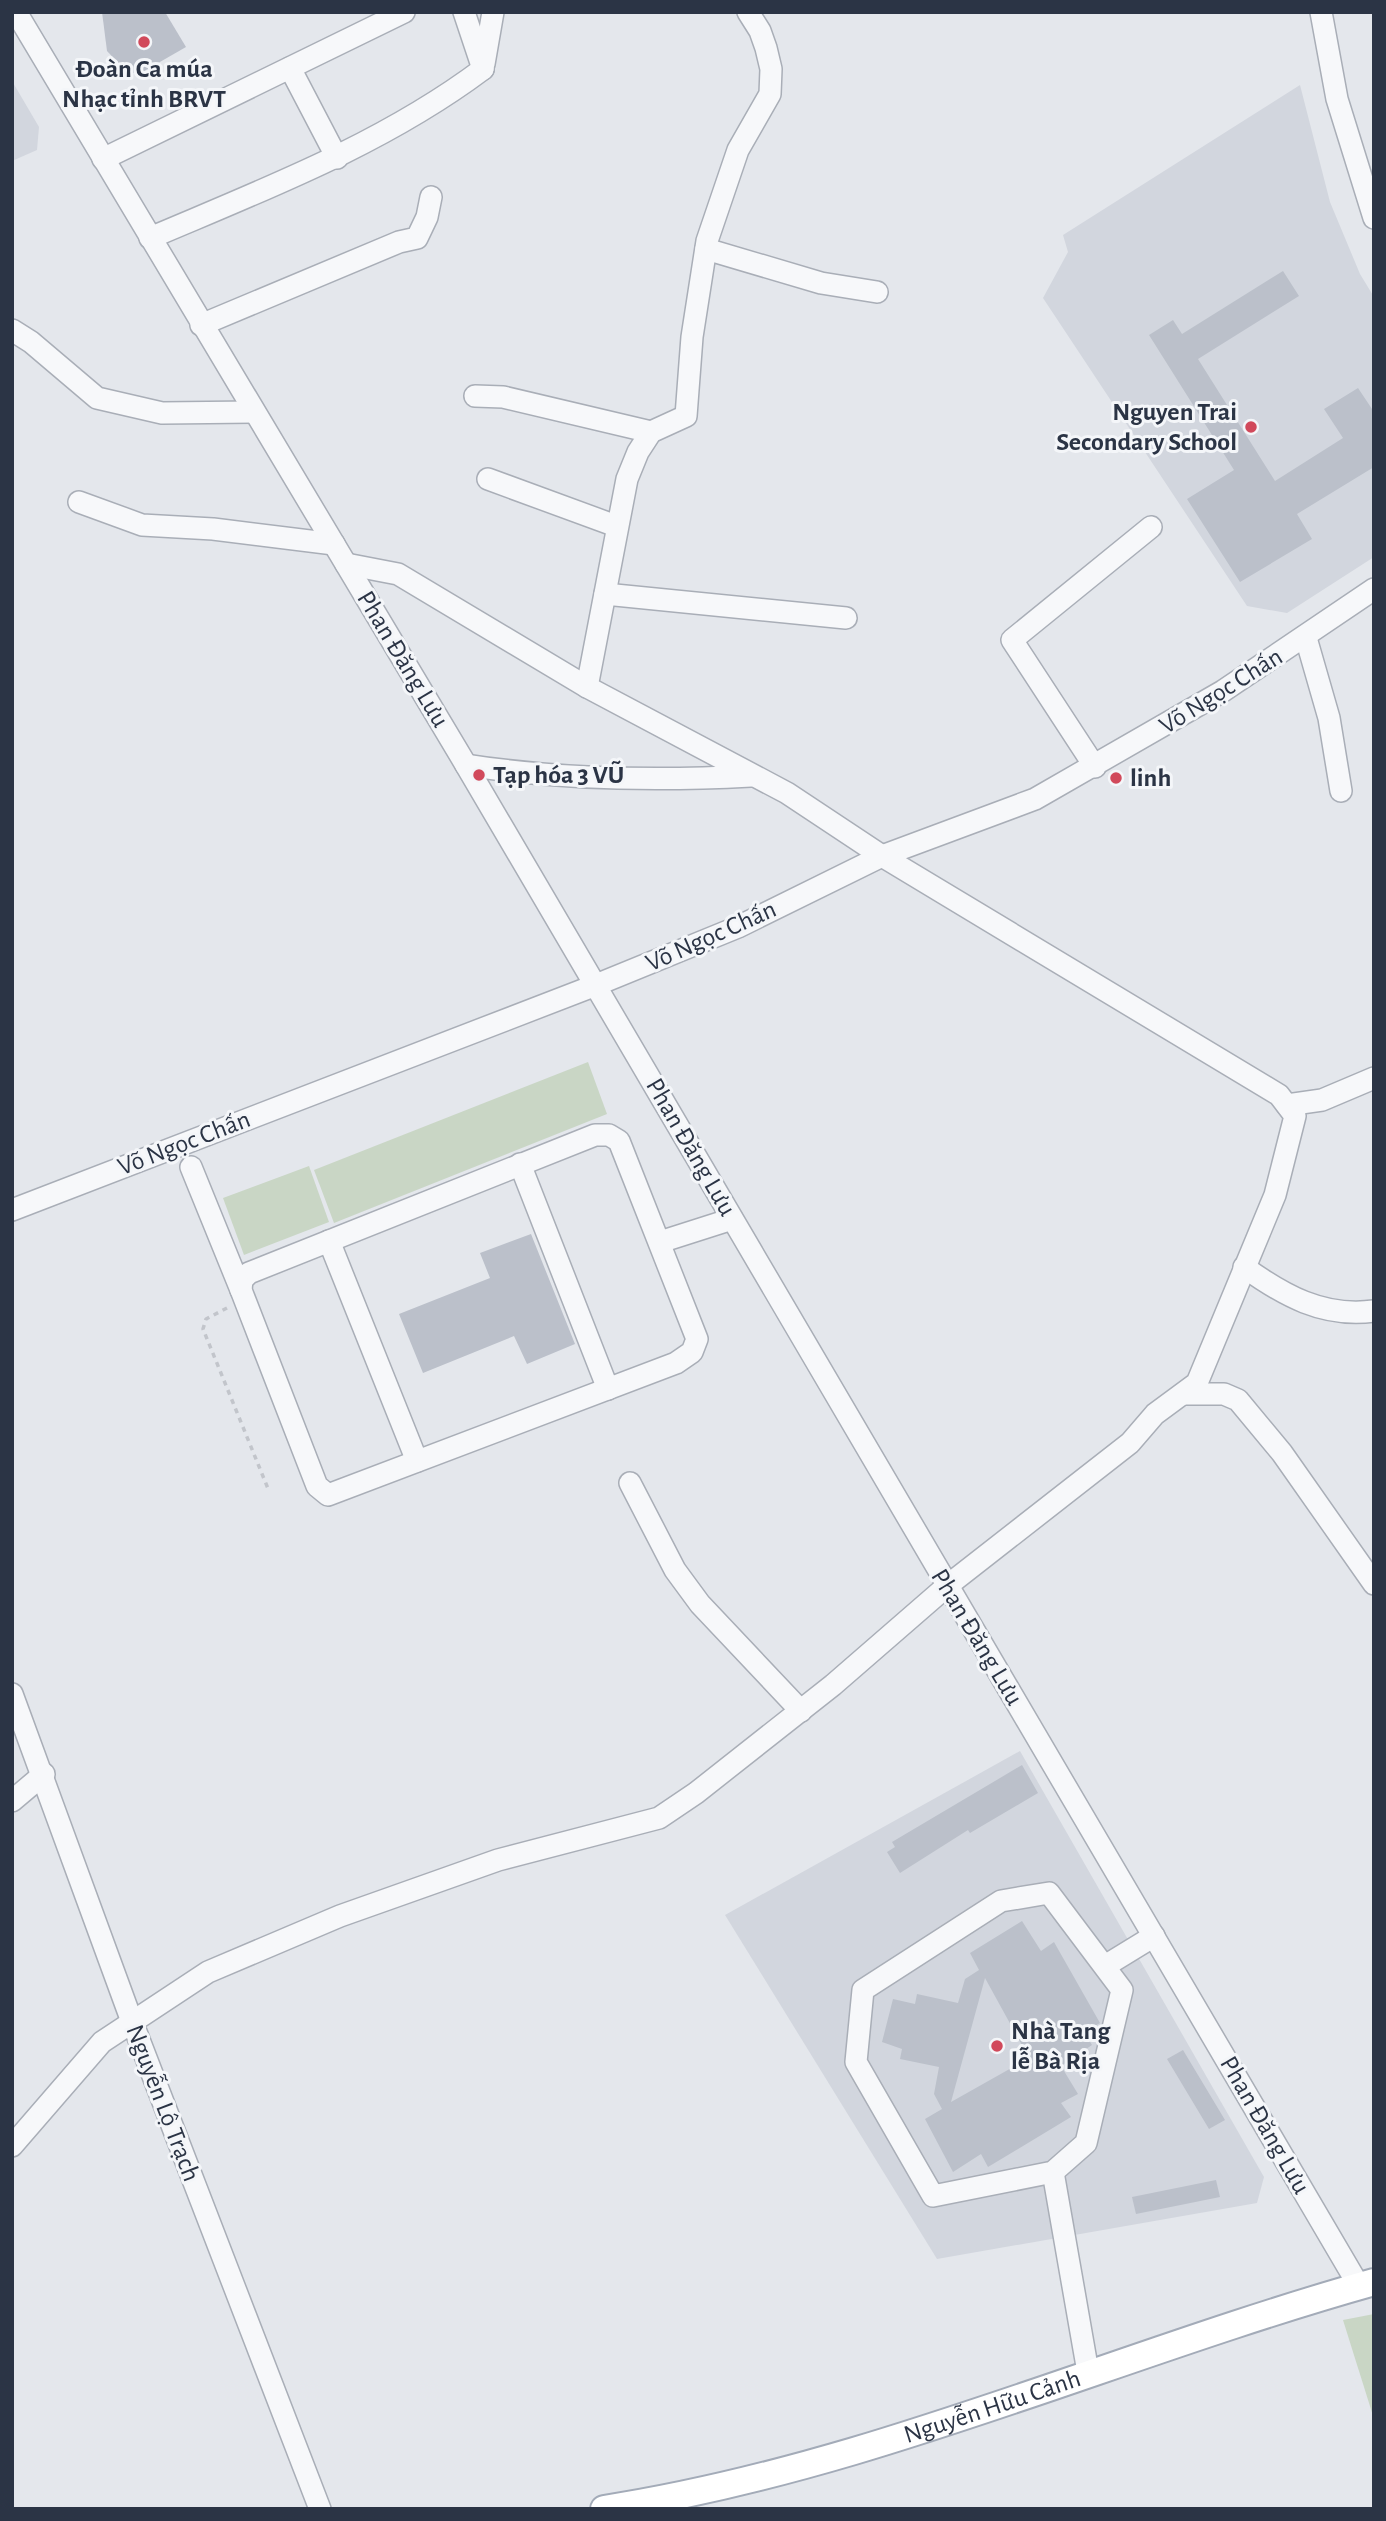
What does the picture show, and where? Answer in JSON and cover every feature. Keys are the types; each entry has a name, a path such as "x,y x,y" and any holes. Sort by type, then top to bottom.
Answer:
{"main road":[{"name":"Nguyễn Hữu Cảnh","path":"604,2509 671,2499 807,2466 1088,2372 1366,2284"}],"street":[{"name":"Phan Đăng Lưu","path":"16,12 466,765 1154,1936 1366,2284"},
{"path":"103,159 404,12"},
{"path":"464,12 483,69"},
{"path":"150,238 337,158 438,103 483,69 493,12"},
{"path":"587,687 627,479 651,432 686,416 692,337 706,249 738,150 770,94 771,69 766,48 760,31 748,12"},
{"path":"1321,12 1337,99 1374,218"},
{"path":"290,68 337,158"},
{"path":"201,325 389,246 417,237 427,217 431,197"},
{"path":"706,249 821,283 877,292"},
{"path":"12,330 31,342 97,398 162,413 254,412"},
{"path":"475,396 503,397 651,432"},
{"path":"488,479 617,526"},
{"path":"79,502 142,525 213,529 334,544"},
{"path":"1094,768 1012,640 1151,527"},
{"path":"12,2146 94,2049 131,2020 208,1972 340,1916 498,1860 659,1818 696,1793 801,1710 947,1586 1130,1443 1155,1414 1197,1383 1275,1195 1295,1116 1279,1095 882,856 786,793 587,687 398,574 346,564"},
{"name":"Võ Ngọc Chấn","path":"12,1210 596,985 738,927 882,856 1035,799 1094,768 1306,638 1374,589"},
{"path":"605,594 846,618"},
{"path":"1306,638 1329,718 1341,791"},
{"path":"466,765 503,772 656,781 754,776"},
{"path":"1287,1105 1322,1100 1374,1078"},
{"path":"191,1167 317,1486 328,1495 676,1363 692,1352 697,1339 619,1141 609,1135 595,1135 248,1273 242,1280 243,1296"},
{"path":"520,1164 608,1389"},
{"path":"660,1242 732,1219"},
{"path":"329,1241 417,1461"},
{"path":"1244,1267 1295,1301 1336,1311 1374,1311"},
{"path":"1184,1394 1224,1394 1238,1400 1282,1453 1374,1584"},
{"path":"630,1483 676,1570 700,1604 801,1710"},
{"name":"Nguyễn Lộ Trạch","path":"12,1694 44,1774 131,2020 320,2509"},
{"path":"12,1801 44,1774"},
{"path":"1049,1893 1122,1990 1086,2143 1053,2172 933,2196 856,2062 863,1990 1001,1901 1049,1893"},
{"path":"1105,1966 1154,1936"},
{"path":"1053,2172 1088,2372"}],"path":[{"path":"243,1296 206,1319 204,1329 269,1491"}],"shaded area":[{"path":"12,81 39,127 37,150 12,161"},
{"name":"Nguyen Trai Secondary School","path":"1300,85 1330,202 1360,274 1374,297 1374,557 1287,613 1247,606 1043,298 1068,252 1063,235"},
{"name":"Nhà Tang lễ Bà Rịa","path":"1020,1751 1264,2177 1257,2203 937,2259 725,1915"}],"green space":[{"path":"588,1062 607,1114 334,1223 314,1170"},
{"path":"309,1166 329,1222 244,1255 223,1198"},
{"path":"1374,2314 1374,2419 1343,2320"}],"building":[{"name":"Đoàn Ca múa Nhạc tỉnh BRVT","path":"102,12 165,12 186,47 139,74 126,71 107,51"},
{"path":"1283,271 1299,296 1198,359 1275,481 1343,438 1324,409 1358,388 1374,412 1374,467 1297,514 1312,539 1240,582 1187,499 1234,470 1149,335 1173,320 1182,334"},
{"path":"531,1234 575,1344 527,1364 514,1336 423,1373 399,1314 490,1278 480,1253"},
{"path":"1022,1765 1038,1793 970,1833 968,1830 900,1873 887,1852 895,1847 892,1842"},
{"path":"1022,1921 1041,1951 1054,1942 1100,2023 1084,2032 1092,2045 1061,2066 1078,2094 1061,2103 1071,2117 988,2167 981,2154 953,2172 925,2119 942,2109 934,2094 939,2067 900,2059 902,2049 882,2042 893,1999 915,2004 917,1994 958,2003 965,1979 979,1970 970,1953","holes":["985,1978 1029,2058 951,2102"]},
{"path":"1183,2050 1225,2120 1209,2129 1167,2059"},
{"path":"1216,2180 1220,2197 1136,2214 1132,2197"}],"place":[{"name":"Đoàn Ca múa Nhạc tỉnh BRVT","path":"144,42"},
{"name":"Nguyen Trai Secondary School","path":"1251,427"},
{"name":"Tạp hóa 3 VŨ","path":"479,775"},
{"name":"linh","path":"1116,778"},
{"name":"Nhà Tang lễ Bà Rịa","path":"997,2046"}]}
